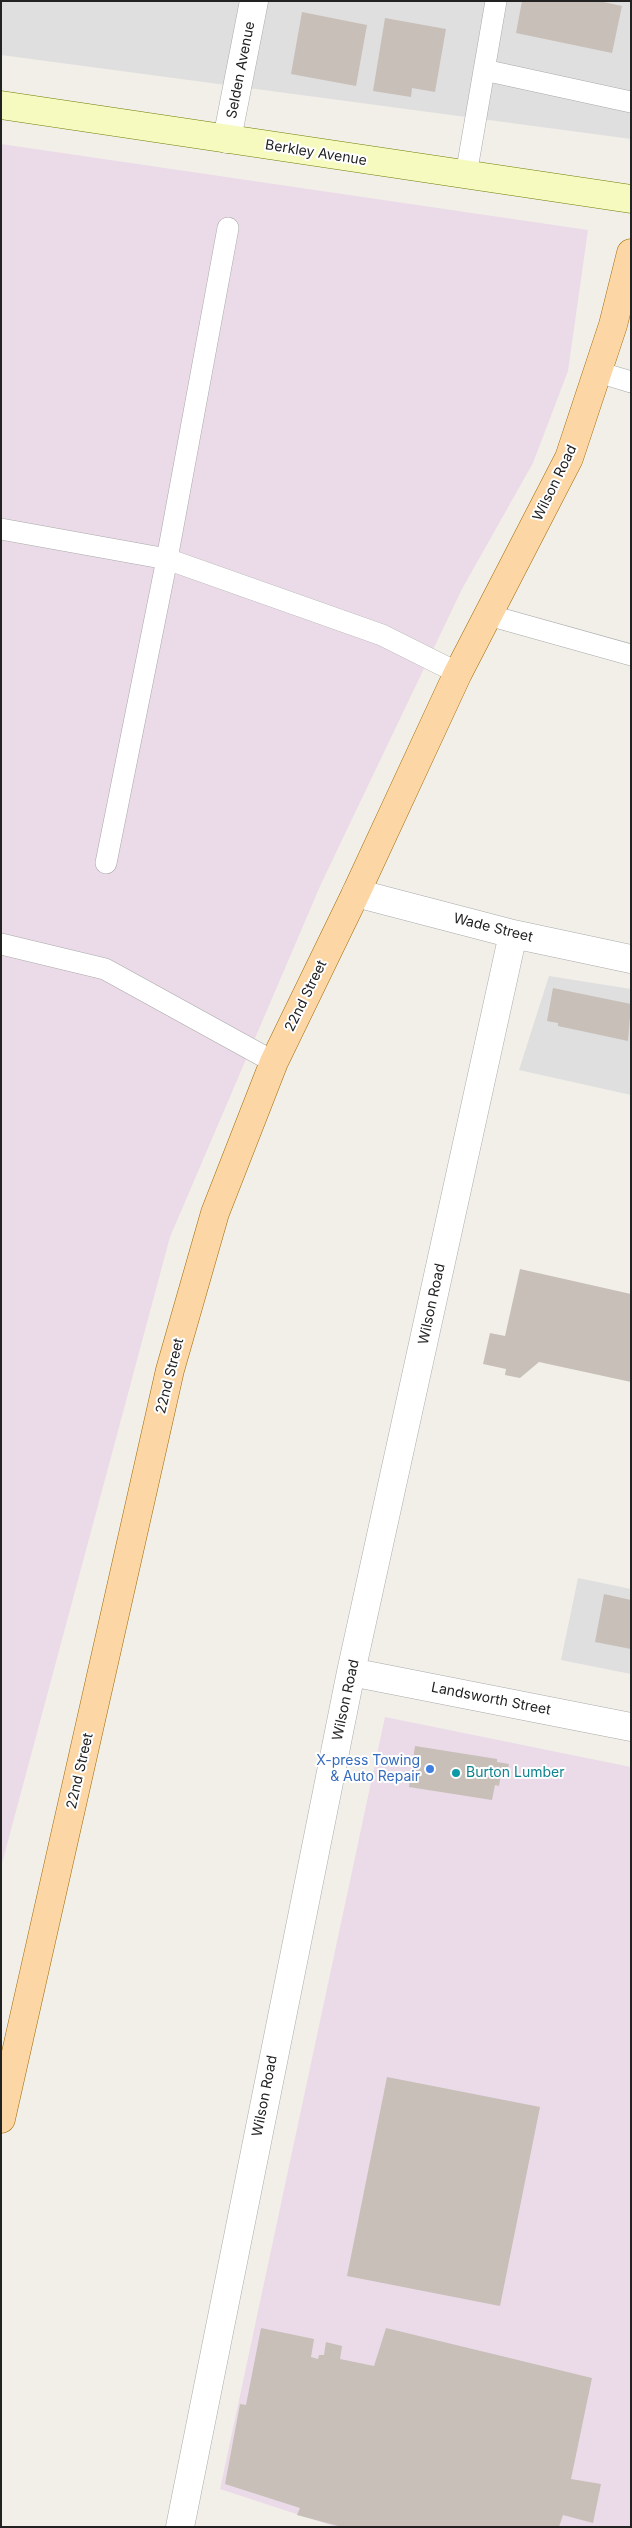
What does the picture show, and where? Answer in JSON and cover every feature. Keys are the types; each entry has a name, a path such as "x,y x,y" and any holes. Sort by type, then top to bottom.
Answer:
{"main road":[{"name":"Wilson Road","path":"458,673 569,458 613,326 631,253"},
{"name":"22nd Street","path":"1,2119 170,1370 215,1213 274,1062 458,673"}],"street":[{"name":"Selden Avenue","path":"227,139 254,1"},
{"name":"Berkley Avenue","path":"1,105 631,199"},
{"name":"Wade Street","path":"356,892 513,934 631,959"},
{"name":"Wilson Road","path":"180,2527 351,1672 513,934"},
{"name":"Landsworth Street","path":"351,1672 631,1726"}],"lane":[{"path":"466,175 496,1"},
{"path":"484,70 631,102"},
{"path":"106,863 167,559 228,228"},
{"path":"598,372 631,382"},
{"path":"1,529 167,559 382,635 458,673"},
{"path":"488,615 631,655"},
{"path":"1,944 106,969 274,1062"}],"shaded area":[{"path":"1,1 631,1 631,139 1,55"},
{"path":"1,144 588,230 568,371 533,463 462,589 321,884 170,1237 1,1867"},
{"path":"549,976 631,989 631,1095 519,1070"},
{"path":"578,1578 631,1589 631,1674 561,1660"},
{"path":"385,1717 631,1767 631,2527 336,2527 220,2489"}],"building":[{"path":"522,1 599,1 622,6 612,53 516,33"},
{"path":"302,12 367,25 356,86 291,74"},
{"path":"385,18 446,29 435,92 412,88 411,97 373,91"},
{"path":"553,988 631,1004 628,1041 558,1026 558,1023 547,1021"},
{"path":"520,1269 631,1294 631,1382 539,1362 520,1378 505,1375 506,1369 483,1364 490,1333 505,1336"},
{"path":"604,1594 631,1600 631,1649 595,1642"},
{"name":"Burton Lumber","path":"415,1746 497,1759 497,1762 509,1764 507,1774 501,1773 499,1786 495,1785 492,1800 409,1787"},
{"path":"387,2077 540,2107 500,2306 347,2276"},
{"path":"261,2328 314,2339 311,2357 318,2359 319,2355 324,2355 326,2342 342,2346 340,2359 374,2366 386,2328 592,2378 571,2479 601,2484 593,2523 563,2515 559,2527 342,2527 297,2515 300,2508 225,2484 240,2404 246,2405"}],"place":[{"name":"X-press Towing & Auto Repair","path":"430,1769"},
{"name":"Burton Lumber","path":"456,1773"}]}
